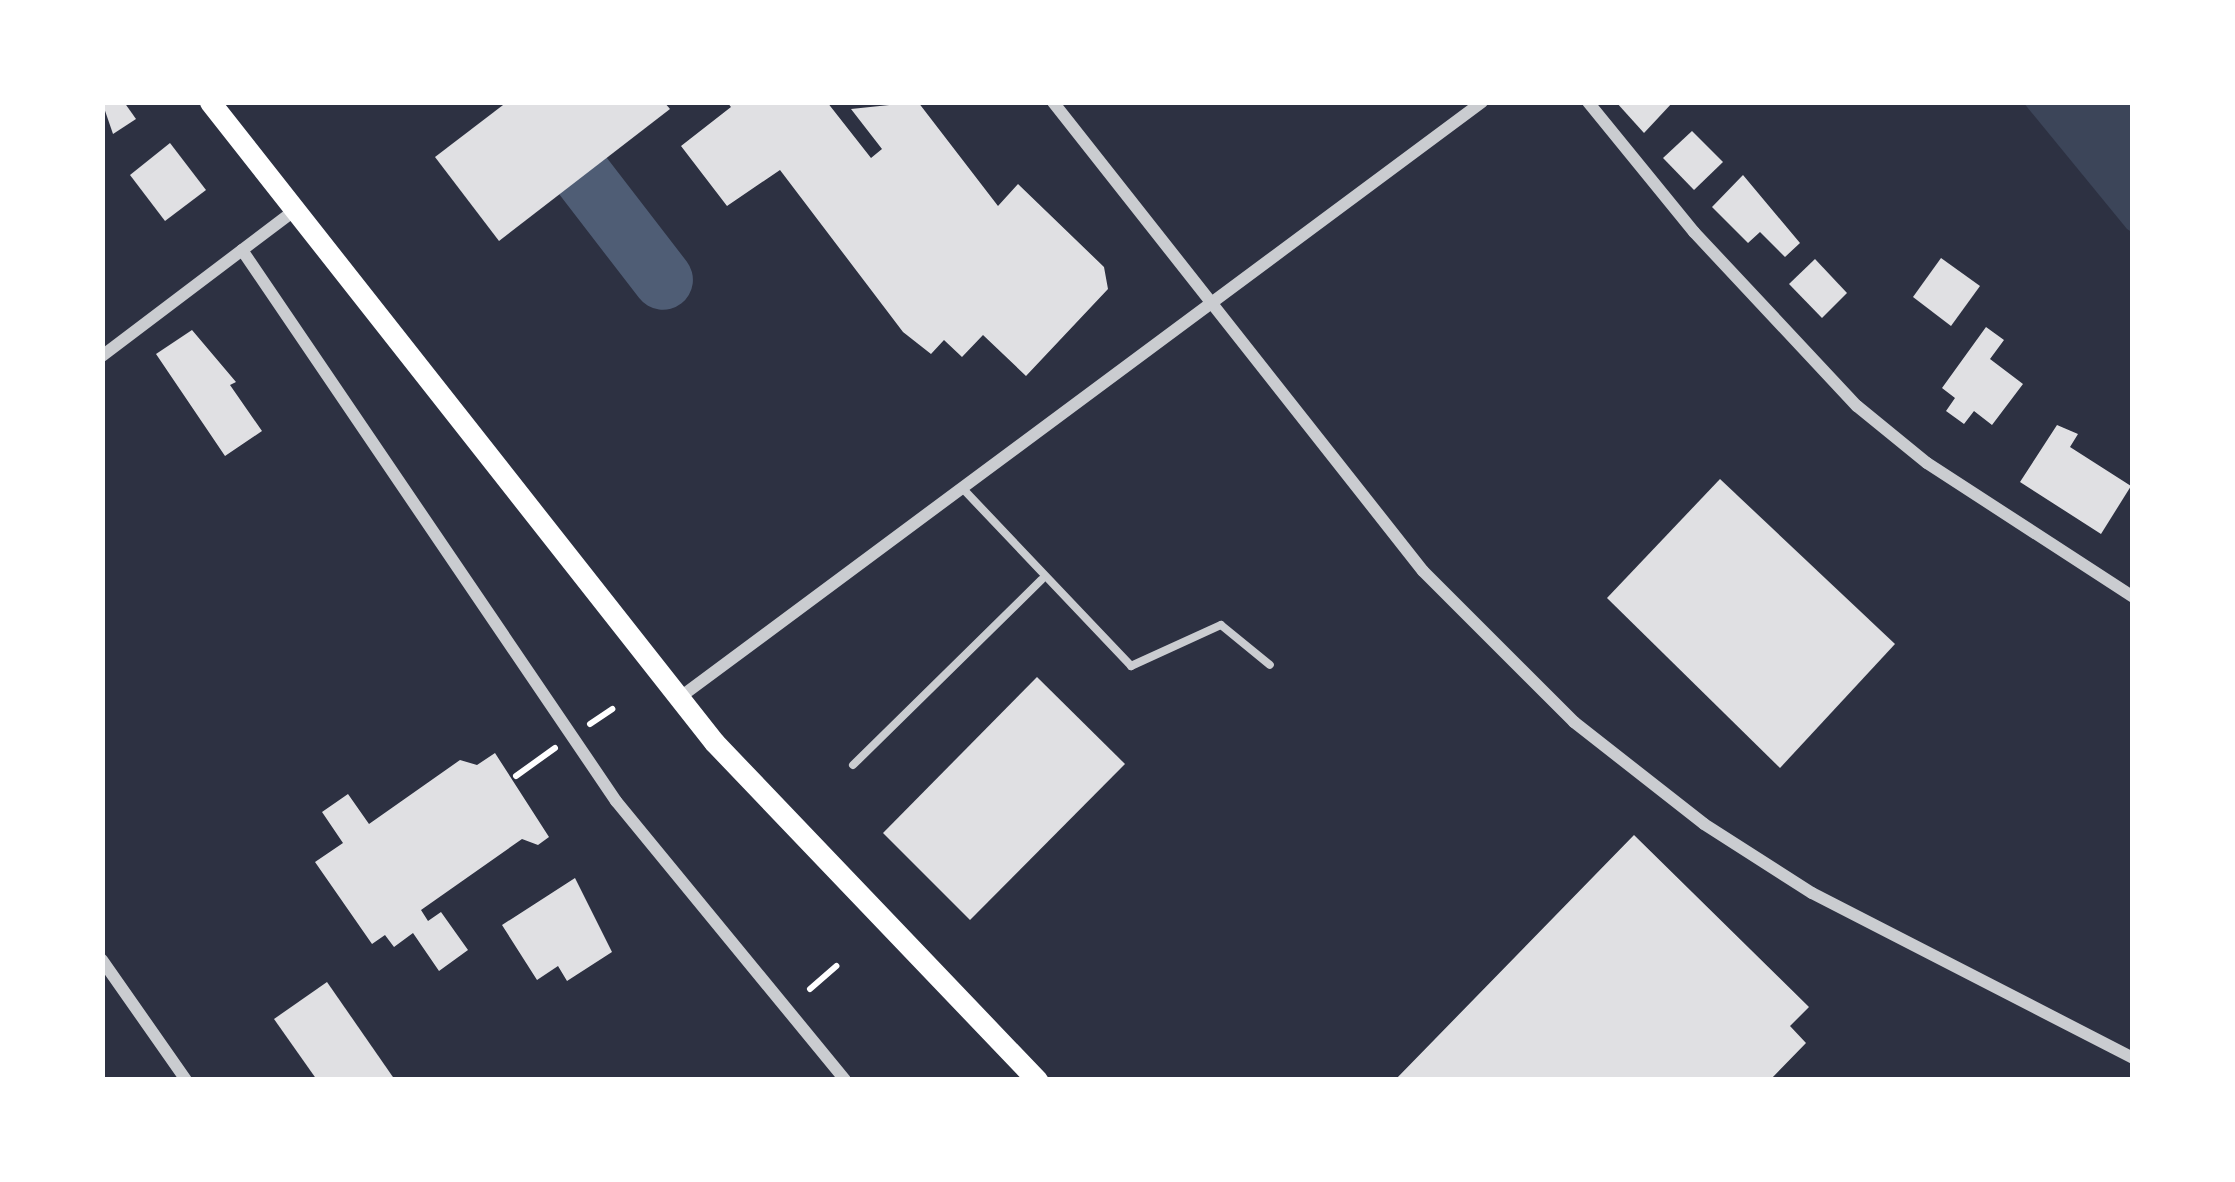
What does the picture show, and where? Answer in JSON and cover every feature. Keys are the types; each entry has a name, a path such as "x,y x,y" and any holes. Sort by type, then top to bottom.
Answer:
{"main road":[{"path":"210,102 679,698 766,800 1037,1080"}],"street":[{"path":"1053,102 1423,571 1522,674 1630,768 1812,893 2133,1058"},
{"path":"679,698 965,492 1482,102"},
{"path":"1588,102 1694,232 1857,406 1927,463 2133,597"},
{"path":"102,356 294,211"},
{"path":"242,250 605,785 740,962 845,1080"},
{"path":"102,960 186,1080"}],"lane":[{"path":"965,492 1041,580 1131,666 1221,625 1270,665"},
{"path":"853,765 1041,580"}],"path":[{"path":"585,728 612,709"},
{"path":"516,776 558,746"},
{"path":"810,989 836,966"}],"shaded area":[{"path":"2023,102 2133,102 2133,233 2127,229"}],"building":[{"path":"102,102 124,102 136,119 113,134"},
{"path":"507,102 664,102 670,109 499,241 435,157"},
{"path":"727,102 827,102 871,158 882,149 851,109 918,102 998,206 1018,184 1104,267 1108,289 1026,376 983,335 962,357 944,340 931,354 903,332 780,170 727,206 681,146 731,107"},
{"path":"1616,102 1673,102 1644,133"},
{"path":"1692,131 1723,162 1694,190 1663,158"},
{"path":"170,143 206,190 165,221 130,175"},
{"path":"1743,175 1800,243 1785,257 1760,232 1748,243 1712,207"},
{"path":"1941,258 1980,286 1951,326 1913,297"},
{"path":"1815,259 1847,293 1822,318 1789,284"},
{"path":"1986,327 2004,340 1990,359 2023,384 1992,425 1974,411 1964,424 1946,411 1955,398 1942,388"},
{"path":"192,330 236,382 230,385 262,431 225,456 156,354"},
{"path":"2057,425 2078,434 2070,447 2131,486 2101,534 2020,482"},
{"path":"1720,479 1895,644 1780,768 1607,598"},
{"path":"1037,677 1125,764 970,920 883,833"},
{"path":"495,753 549,837 538,845 522,839 421,910 428,921 441,912 468,950 439,971 413,933 394,947 385,935 372,944 315,862 343,843 322,812 348,794 369,824 460,760 477,765"},
{"path":"1634,835 1809,1007 1790,1026 1806,1043 1770,1080 1395,1080"},
{"path":"575,878 612,952 567,981 558,966 537,980 502,925"},
{"path":"327,982 395,1080 317,1080 274,1019"}],"waterway":[{"path":"583,176 663,280"}]}
